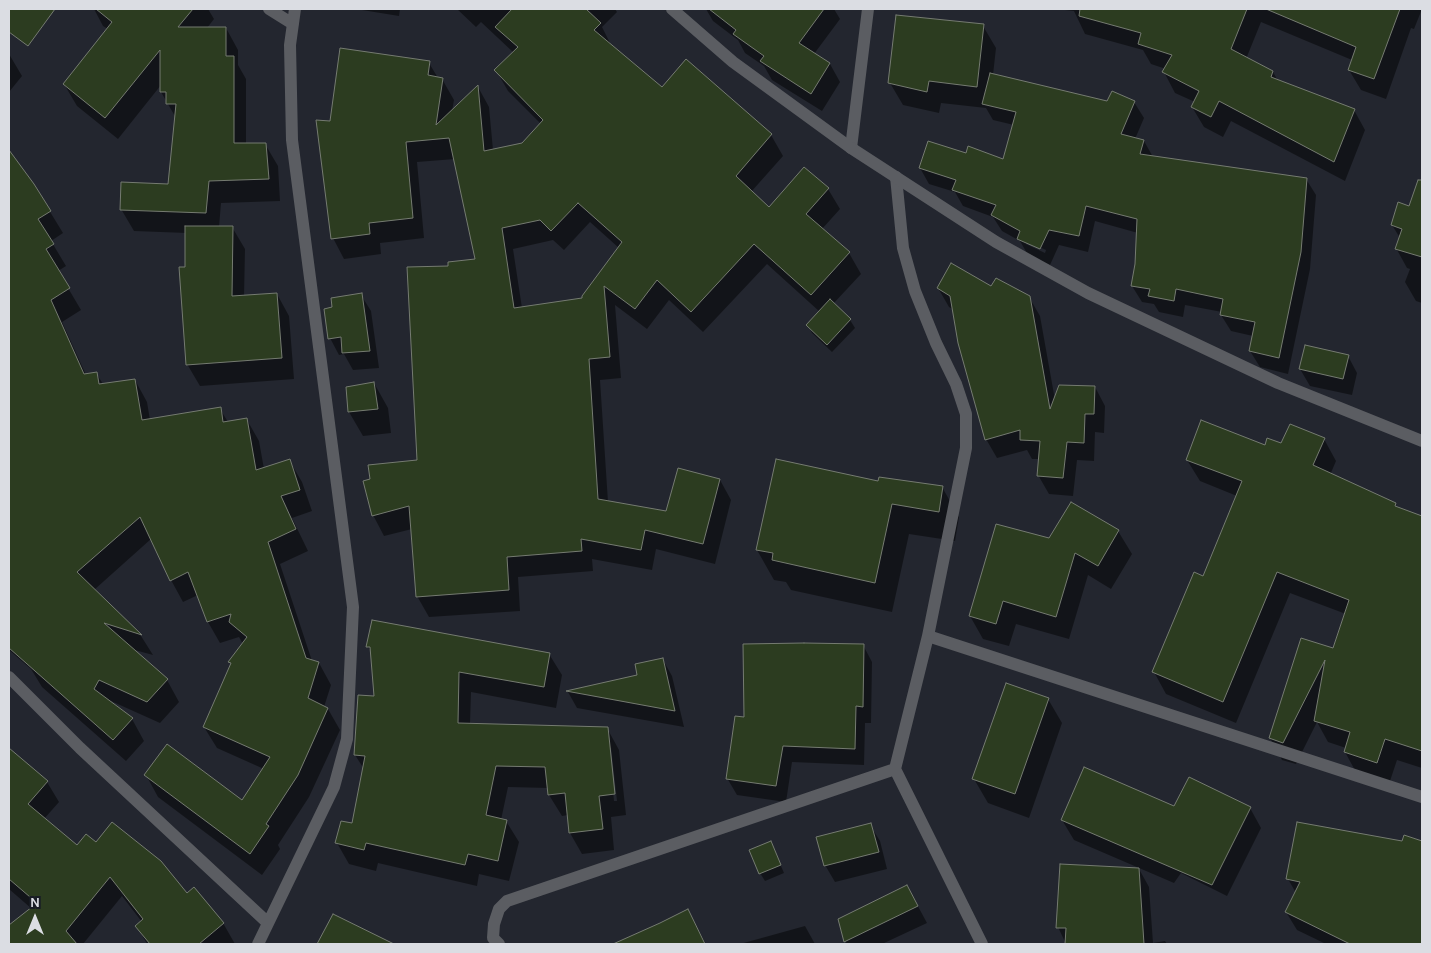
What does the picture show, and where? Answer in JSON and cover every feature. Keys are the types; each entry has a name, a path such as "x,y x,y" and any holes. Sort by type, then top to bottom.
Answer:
{"street":[{"path":"269,9 293,24"},
{"path":"258,944 334,786 348,739 354,607 292,140 290,45 295,9"},
{"path":"672,9 733,62 851,148 996,242 1088,293 1278,383 1422,441"},
{"path":"851,148 868,9"},
{"path":"896,177 903,248 915,291 936,343 956,384 966,414 966,448 928,636 895,769 982,944"},
{"path":"928,636 1422,798"},
{"path":"9,677 80,748 268,923"},
{"path":"499,944 493,938 494,924 499,909 507,901 895,769"}],"building":[{"path":"9,9 55,9 28,46 9,32"},
{"path":"96,9 193,9 178,27 226,27 226,56 234,56 234,143 266,143 269,179 209,181 206,213 120,210 121,182 168,184 176,104 166,104 166,92 160,92 160,50 105,118 63,84 112,22"},
{"path":"512,9 586,9 601,23 594,30 662,87 686,59 772,134 736,176 769,207 804,167 829,188 806,214 850,252 811,295 754,244 691,312 657,280 635,309 604,286 610,357 589,359 598,499 666,511 678,468 720,479 703,544 645,530 641,550 581,539 582,551 507,557 509,590 416,597 409,506 372,516 363,481 370,479 368,465 417,460 407,267 448,266 448,262 475,259 449,138 406,142 413,218 369,223 370,234 331,239 316,120 330,121 340,48 430,61 428,75 443,78 436,125 478,85 484,151 522,143 543,120 494,70 518,47 495,27","holes":["578,203 622,242 582,298 514,308 502,228 540,220 551,231"]},
{"path":"709,9 824,9 799,43 830,63 811,94 760,61 764,56 733,34 736,30"},
{"path":"1080,9 1247,9 1231,49 1273,71 1271,77 1355,109 1334,162 1219,101 1211,117 1191,107 1199,91 1162,72 1172,55 1138,44 1141,33 1079,16"},
{"path":"1266,9 1400,9 1374,79 1348,70 1356,47"},
{"path":"896,15 984,24 977,87 929,81 927,92 888,83"},
{"path":"990,73 1107,101 1112,91 1135,101 1121,134 1144,140 1140,154 1307,178 1301,252 1279,358 1249,351 1255,322 1220,315 1223,299 1176,289 1174,301 1148,296 1150,289 1131,286 1135,264 1137,219 1086,206 1079,236 1049,230 1040,249 1017,239 1020,231 991,215 996,205 952,190 956,180 919,168 928,141 966,153 968,146 1003,159 1016,112 982,104"},
{"path":"9,150 51,211 38,219 54,244 46,249 70,288 51,300 84,374 97,372 99,384 135,379 142,420 221,407 223,422 247,418 256,470 290,459 300,490 281,496 296,529 268,542 306,658 319,662 308,698 328,708 298,775 266,824 269,826 250,854 144,775 167,744 242,800 270,757 203,727 231,663 228,662 247,637 229,622 231,614 207,622 188,572 170,581 140,517 77,572 142,635 104,623 168,679 147,702 99,680 94,689 133,718 113,740 9,648"},
{"path":"1418,180 1422,180 1422,257 1395,249 1402,229 1391,225 1398,202 1409,206"},
{"path":"185,226 233,226 232,296 277,293 282,358 186,365 179,267 185,267"},
{"path":"951,263 991,286 996,278 1030,296 1050,409 1059,385 1095,386 1094,414 1085,414 1084,443 1067,442 1063,478 1037,476 1040,441 1020,440 1020,430 985,440 958,343 950,296 937,288"},
{"path":"362,293 370,351 342,353 341,337 328,339 324,309 332,307 331,298"},
{"path":"830,299 851,319 827,345 806,325"},
{"path":"1305,345 1349,355 1343,379 1299,369"},
{"path":"374,382 378,409 348,412 346,387"},
{"path":"1201,420 1265,445 1267,438 1281,443 1290,424 1325,438 1313,465 1396,503 1395,506 1422,516 1422,751 1385,739 1377,763 1344,752 1350,732 1314,721 1325,660 1283,743 1269,738 1301,638 1333,648 1349,600 1277,572 1223,702 1152,672 1194,572 1203,576 1242,481 1186,460"},
{"path":"776,459 878,481 879,477 943,486 939,512 892,504 875,583 772,560 773,553 756,550"},
{"path":"1071,502 1119,530 1098,566 1075,553 1056,617 1003,601 996,624 969,616 996,524 1049,538"},
{"path":"372,620 550,653 544,687 459,672 458,723 608,727 615,794 599,796 603,829 569,833 565,793 548,795 545,767 496,766 486,815 507,820 498,861 468,854 465,865 366,843 364,850 335,843 341,821 352,823 365,756 354,755 358,695 374,696 370,647 366,647"},
{"path":"743,644 864,644 863,707 856,706 855,749 783,746 776,786 726,779 735,716 744,717"},
{"path":"663,658 675,711 566,691 637,675 635,664"},
{"path":"1006,683 1049,698 1015,794 972,779"},
{"path":"9,748 48,781 28,804 77,845 86,834 96,842 112,822 161,861 187,893 194,887 224,923 199,944 150,944 135,926 143,919 110,877 66,931 77,944 9,944 9,925 37,903 9,879"},
{"path":"1084,767 1174,806 1189,777 1251,807 1212,885 1061,820"},
{"path":"1297,822 1402,841 1404,835 1422,841 1422,944 1350,944 1285,912 1300,882 1286,879"},
{"path":"871,823 879,852 824,866 816,837"},
{"path":"771,841 781,865 759,874 749,850"},
{"path":"1060,864 1139,868 1144,944 1065,944 1066,928 1056,928"},
{"path":"907,885 918,906 844,942 838,919"},
{"path":"688,909 705,944 613,944 660,923"},
{"path":"333,914 394,944 317,944"}]}
